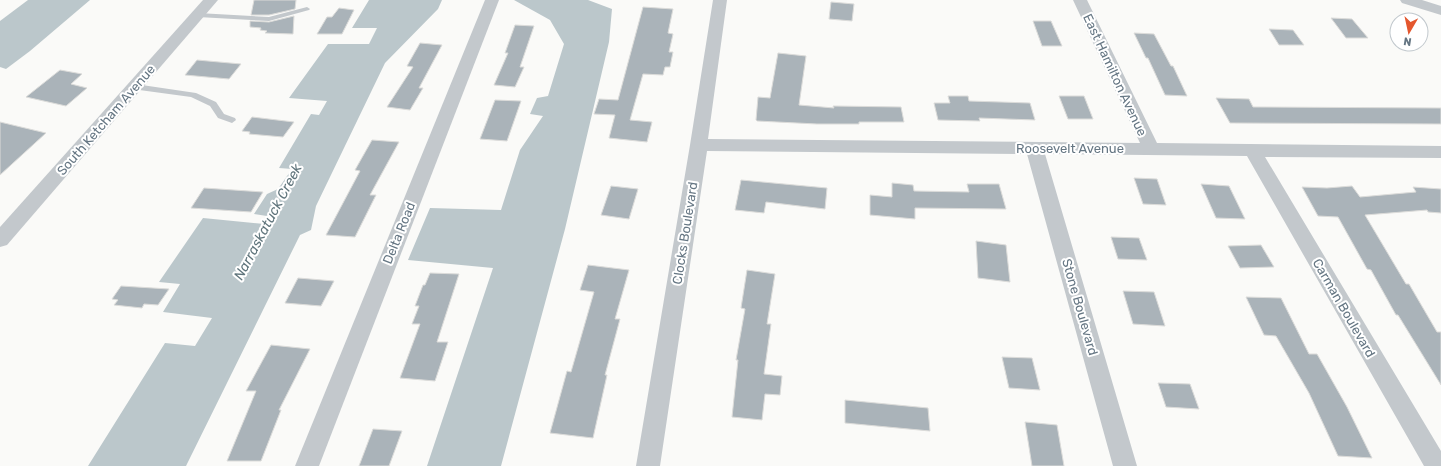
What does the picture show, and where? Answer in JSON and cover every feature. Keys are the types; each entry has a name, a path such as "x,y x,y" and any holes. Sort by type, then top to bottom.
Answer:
{"street":[{"name":"South Ketcham Avenue","path":"3,232 211,0"},
{"name":"Delta Road","path":"307,466 492,0"},
{"name":"Clocks Boulevard","path":"648,466 699,145 720,0"},
{"name":"East Hamilton Avenue","path":"1080,0 1151,149"},
{"path":"1407,0 1441,11"},
{"name":"Roosevelt Avenue","path":"699,145 1441,152"},
{"name":"Stone Boulevard","path":"1034,148 1125,466"},
{"name":"Carman Boulevard","path":"1252,150 1437,466"}],"lane":[{"path":"198,15 269,19 307,9"},
{"path":"135,86 193,95 213,104 221,116 232,120"}],"water":[{"path":"28,0 90,0 30,51 6,69 0,67 0,21"},
{"name":"Narraskatuck Creek","path":"369,0 442,0 438,9 385,63 316,206 311,230 300,235 186,466 88,466 165,343 195,346 212,318 163,312 180,284 159,282 203,218 264,224 267,216 254,214 267,194 278,189 292,169 279,168 311,114 319,115 327,101 289,98 328,44 369,44 377,28 352,28"},
{"path":"514,0 588,0 612,9 609,42 565,229 501,466 427,466 493,268 408,260 430,208 501,210 520,150 543,116 530,114 537,98 548,96 564,44 550,20"}],"building":[{"path":"254,0 296,0 295,9 269,15 251,15"},
{"path":"831,2 854,4 852,21 829,19"},
{"path":"643,7 673,9 668,33 673,34 669,52 673,52 670,67 665,67 663,75 643,74 630,120 652,122 647,142 609,138 615,115 594,114 599,99 618,100"},
{"path":"339,8 354,10 342,34 317,34 327,17 332,17"},
{"path":"294,16 293,34 265,33 267,31 260,30 261,28 250,27 250,21 269,22"},
{"path":"1331,18 1352,19 1368,38 1346,38"},
{"path":"1033,21 1051,21 1062,46 1042,46"},
{"path":"515,25 534,26 520,67 524,67 515,87 494,85 508,53 505,53"},
{"path":"1269,29 1293,30 1304,45 1279,45"},
{"path":"1134,33 1154,34 1171,66 1173,66 1187,96 1165,95 1148,58 1146,58"},
{"path":"420,43 442,45 419,88 423,88 410,110 387,107 413,67 407,66"},
{"path":"778,53 806,56 799,105 834,108 833,106 901,107 904,122 817,124 757,121 758,97 770,98"},
{"path":"197,60 241,64 229,79 185,75"},
{"path":"60,70 82,74 71,84 87,88 66,106 26,97"},
{"path":"948,96 968,96 969,101 1030,103 1035,120 979,118 980,121 938,120 934,103 950,103"},
{"path":"1059,96 1084,96 1093,119 1068,119"},
{"path":"1216,98 1249,99 1253,107 1441,108 1441,124 1230,123"},
{"path":"495,100 521,101 507,141 480,139"},
{"path":"252,117 294,122 283,137 249,134 250,132 242,131"},
{"path":"0,122 46,133 0,175"},
{"path":"372,140 399,142 370,195 376,195 355,237 326,235 360,171 355,170"},
{"path":"1134,178 1157,179 1166,205 1143,204"},
{"path":"741,180 827,188 825,209 766,202 764,213 735,210"},
{"path":"892,183 913,185 914,191 969,192 967,184 999,184 1006,209 915,208 915,219 870,215 870,195 892,197"},
{"path":"1201,184 1229,186 1245,219 1216,218"},
{"path":"611,186 638,189 629,219 601,215"},
{"path":"1352,186 1360,197 1416,192 1413,187 1441,189 1441,213 1428,212 1427,210 1365,215 1406,284 1409,284 1437,332 1441,332 1441,385 1398,315 1396,315 1371,270 1367,269 1338,217 1318,216 1302,187 1327,188"},
{"path":"204,188 263,192 251,212 191,208"},
{"path":"1111,237 1139,238 1147,260 1118,259"},
{"path":"976,241 1006,245 1010,282 978,278"},
{"path":"1261,245 1274,267 1240,268 1228,246"},
{"path":"588,265 629,270 615,319 620,319 605,375 607,375 593,438 550,433 567,371 571,372 594,292 580,290"},
{"path":"747,270 775,274 767,324 771,324 764,374 782,376 780,395 765,394 762,420 732,417 738,360 736,360 745,309 741,308"},
{"path":"430,273 459,274 437,342 448,342 435,381 400,378 420,324 412,324 419,306 415,306 423,285 425,285"},
{"path":"298,278 334,281 321,306 285,303"},
{"path":"121,286 169,289 158,305 144,304 142,308 114,305 118,300 112,299"},
{"path":"1123,291 1154,292 1165,326 1133,324"},
{"path":"1246,297 1281,298 1309,354 1317,354 1347,407 1372,458 1338,456 1309,393 1276,336 1264,335"},
{"path":"271,345 310,349 279,410 281,410 261,461 227,461 256,391 246,391"},
{"path":"1002,357 1032,358 1040,390 1009,388"},
{"path":"1158,383 1190,384 1199,409 1166,407"},
{"path":"845,400 928,408 930,431 845,423"},
{"path":"1025,422 1057,425 1064,466 1032,466"},
{"path":"373,429 402,431 389,466 359,466"}]}
